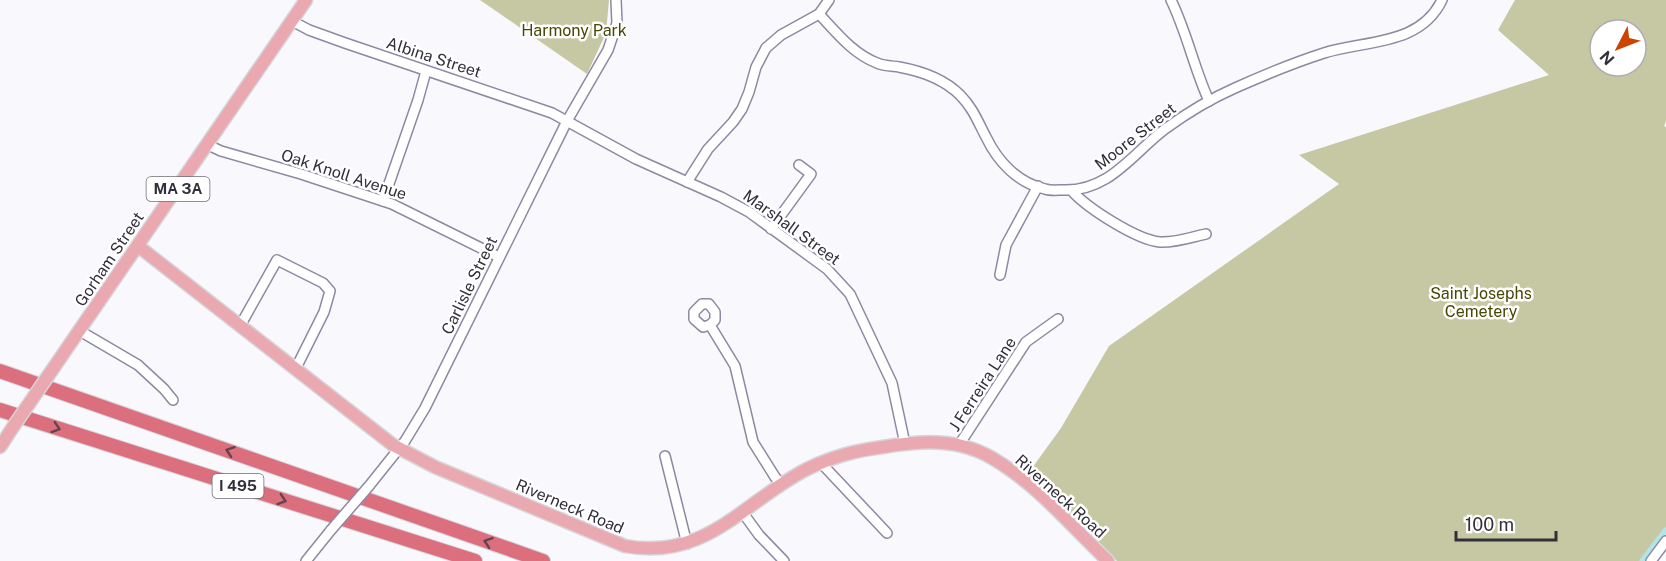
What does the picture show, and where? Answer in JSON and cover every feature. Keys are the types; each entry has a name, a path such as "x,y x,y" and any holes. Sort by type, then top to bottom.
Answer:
{"highway":[{"name":"I 495","path":"0,371 543,561"},
{"name":"I 495","path":"0,410 475,561"}],"main road":[{"name":"Gorham Street","path":"0,447 306,0"},
{"name":"Riverneck Road","path":"138,246 378,435 399,449 435,467 625,546 659,550 687,544 719,530 782,484 821,463 849,452 935,442 980,451 1013,472 1048,501 1108,561"}],"street":[{"name":"Carlisle Street","path":"306,561 411,434 567,121 612,41 616,23 616,0"},
{"path":"687,182 708,149 733,123 742,109 756,66 766,48 781,35 819,14 829,0"},
{"path":"1171,0 1185,29 1196,71 1209,101"},
{"name":"Moore Street","path":"819,14 846,43 862,56 879,64 924,73 960,95 976,115 986,138 1002,163 1021,179 1046,190 1072,191 1095,186 1114,175 1164,130 1209,101 1278,69 1326,52 1398,38 1425,24 1442,0"},
{"name":"Albina Street","path":"292,21 309,30 552,113 567,121"},
{"path":"383,201 426,71"},
{"name":"Marshall Street","path":"567,121 636,159 734,203 833,275 854,301 892,383 905,444"},
{"name":"Oak Knoll Avenue","path":"208,144 230,154 383,201 499,257"},
{"path":"771,229 811,174 799,165"},
{"path":"1000,275 1006,245 1038,186"},
{"path":"1072,191 1081,201 1103,216 1145,239 1161,242 1206,234"},
{"path":"240,326 277,260 323,283 330,291 327,307 295,370"},
{"name":"J Ferreira Lane","path":"959,445 1026,342 1058,319"},
{"path":"710,325 735,366 753,442 782,484"},
{"path":"80,331 138,365 164,388 173,400"},
{"path":"665,456 687,544"},
{"path":"821,463 887,533"},
{"path":"743,513 759,535 784,561"},
{"path":"1651,561 1666,541"}],"green space":[{"name":"Harmony Park","path":"480,0 609,0 606,33 587,74"},
{"name":"Saint Josephs Cemetery","path":"1515,0 1666,0 1666,121 1664,126 1666,127 1666,535 1646,561 1117,561 1027,475 1061,428 1109,346 1339,184 1299,155 1549,75 1498,30"}],"waterway":[{"path":"1643,561 1666,531"}]}
